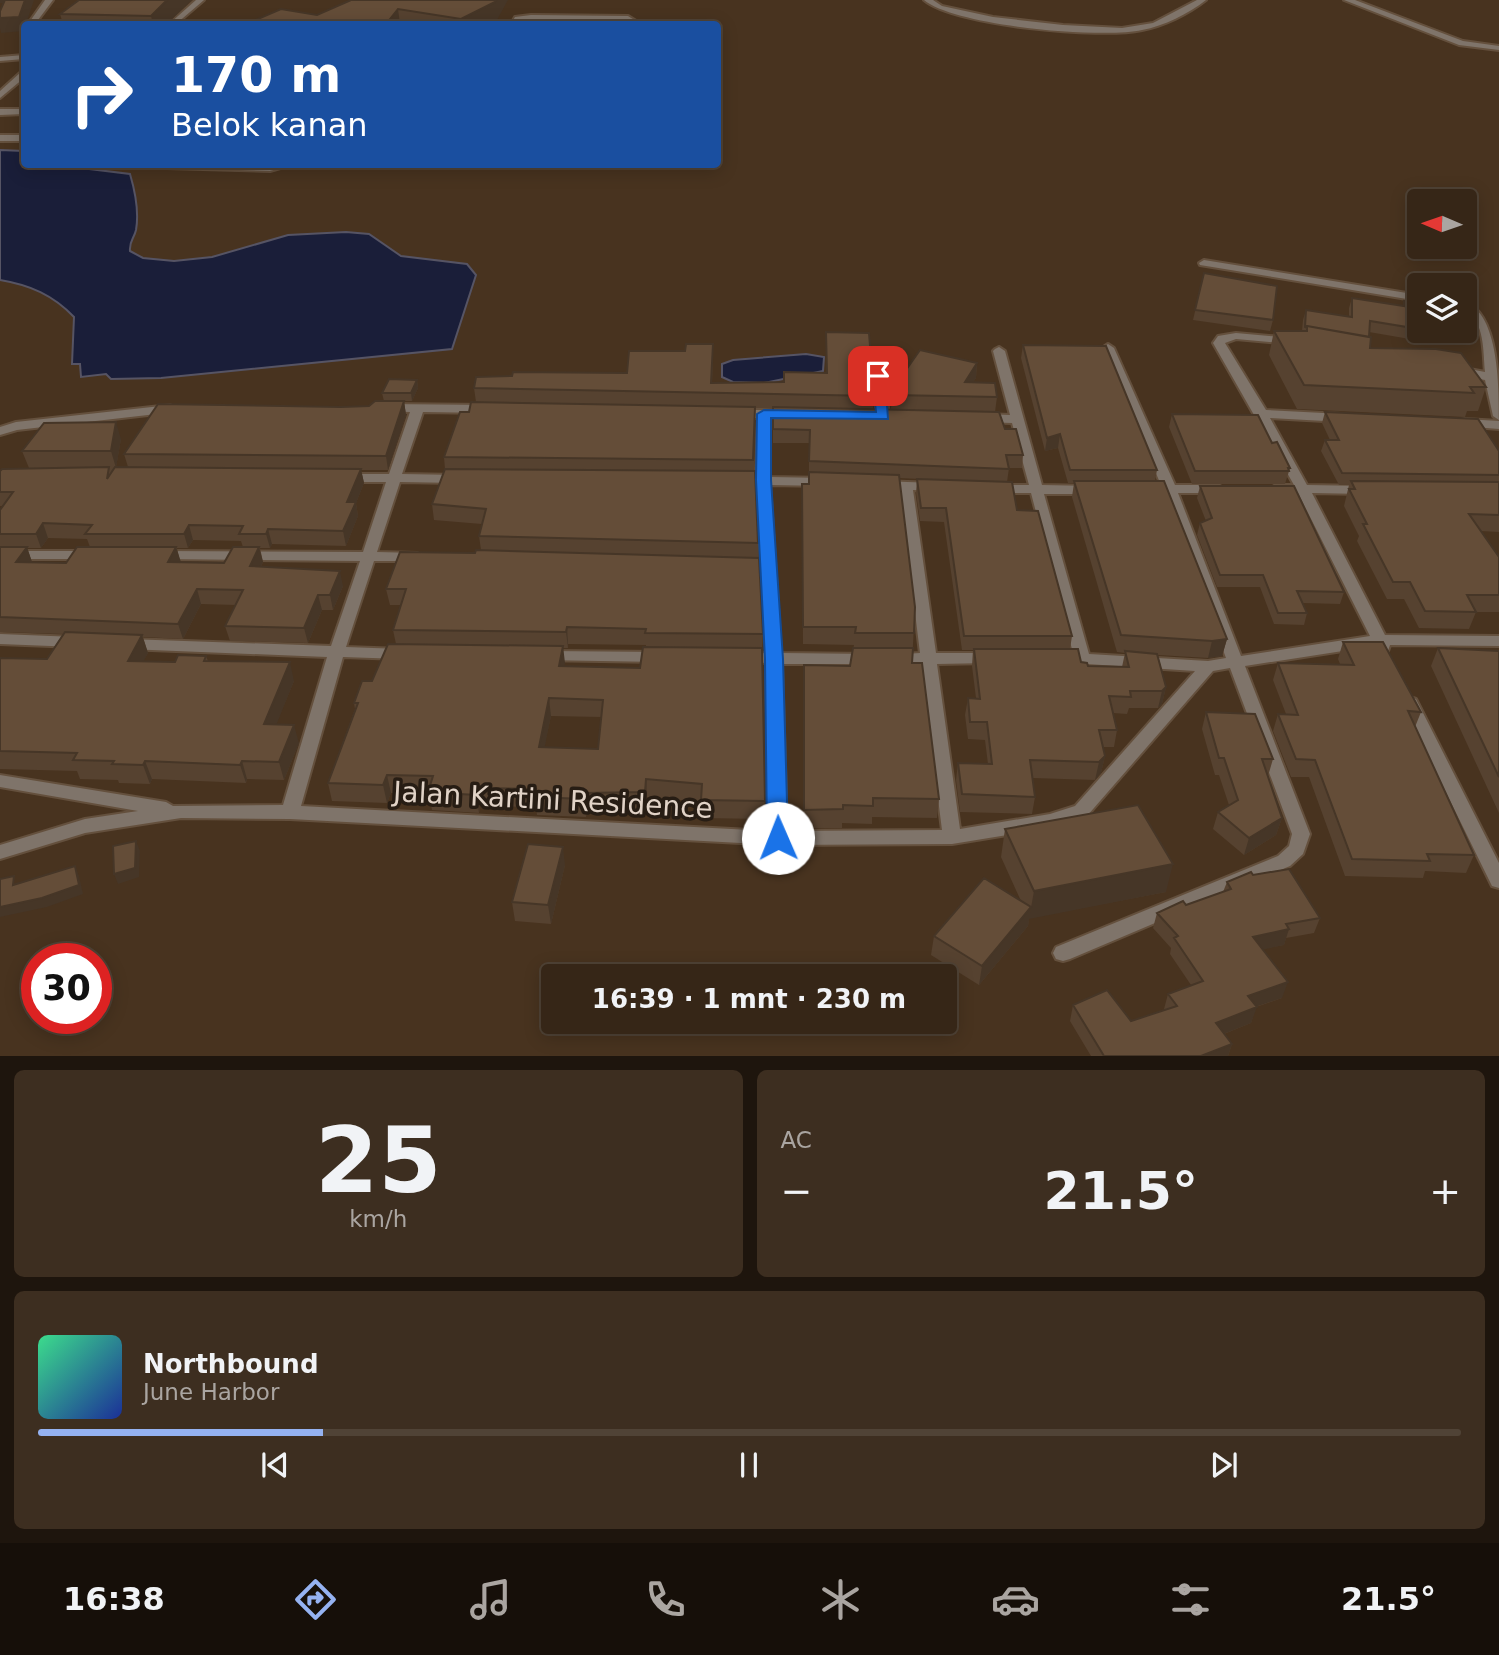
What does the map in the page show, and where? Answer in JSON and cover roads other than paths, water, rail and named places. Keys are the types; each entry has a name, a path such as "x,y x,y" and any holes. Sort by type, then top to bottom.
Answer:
{"street":[{"path":"33,21 49,0"},
{"path":"176,21 200,0"},
{"path":"928,0 931,5 961,14 1060,28 1114,30 1154,26 1202,0"},
{"path":"1348,0 1462,43 1499,48"},
{"path":"517,21 531,17 628,18 632,21"},
{"path":"0,59 21,57"},
{"path":"0,95 21,77"},
{"path":"0,103 21,103"},
{"path":"0,112 21,112"},
{"path":"0,138 21,138"},
{"path":"1204,263 1407,296"},
{"path":"1477,311 1484,320 1499,416"},
{"path":"1302,343 1236,336 1222,338 1219,343 1264,414 1305,489 1391,664"},
{"path":"1063,953 1284,860 1297,849 1301,834 1170,489 1108,348"},
{"path":"999,351 1082,658"},
{"path":"876,356 883,416"},
{"path":"1450,370 1491,377"},
{"path":"0,431 16,426 185,408"},
{"path":"377,408 502,409"},
{"path":"290,812 336,653 397,478 418,408"},
{"path":"723,413 804,415"},
{"path":"764,414 763,480 774,659 778,838"},
{"path":"1264,414 1361,418"},
{"path":"964,418 1018,419"},
{"path":"1458,423 1499,425"},
{"path":"328,477 478,479"},
{"path":"722,480 841,483"},
{"path":"867,484 945,487"},
{"path":"906,486 951,837"},
{"path":"984,488 1103,489"},
{"path":"1130,489 1238,489"},
{"path":"1265,489 1374,490"},
{"path":"0,555 109,555"},
{"path":"150,555 437,557"},
{"path":"727,565 768,567"},
{"path":"0,639 418,654"},
{"path":"1040,658 1208,666 1380,640 1499,642"},
{"path":"528,655 678,657"},
{"path":"720,658 1012,658"},
{"name":"Jalan Kartini Residence","path":"0,852 85,826 181,811 290,812 778,838 951,837 1050,821 1081,811 1208,666"},
{"path":"1403,688 1499,881"},
{"path":"0,781 181,811"}],"water":[{"path":"0,150 21,151 21,168 81,168 130,174 137,216 130,251 143,258 174,261 212,257 288,235 346,232 369,234 401,256 467,264 476,275 452,349 161,378 111,379 106,374 81,377 80,364 72,364 74,317 40,292 0,280"},
{"path":"806,354 824,357 823,371 764,383 733,382 722,377 722,364 733,360"}]}
